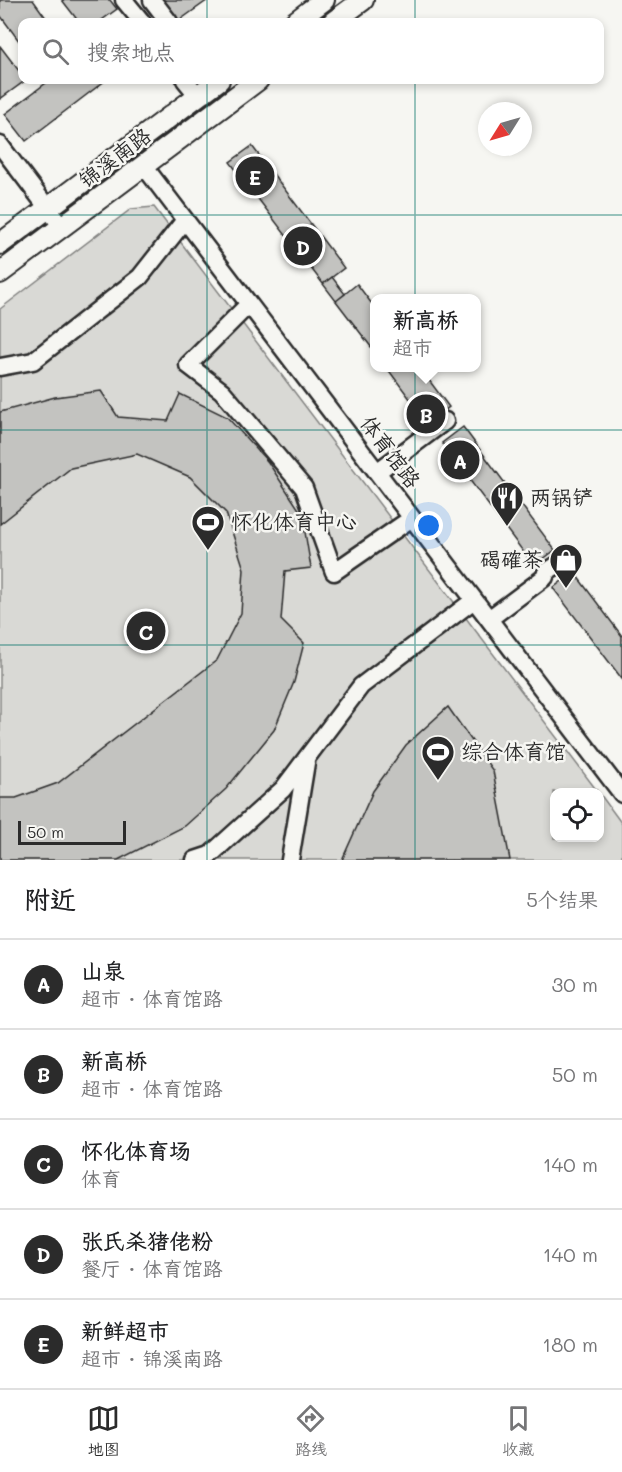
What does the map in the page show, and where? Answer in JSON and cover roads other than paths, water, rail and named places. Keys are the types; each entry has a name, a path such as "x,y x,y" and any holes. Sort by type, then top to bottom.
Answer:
{"main road":[{"path":"300,18 324,0"},
{"path":"338,18 363,0"},
{"name":"锦溪南路","path":"0,244 212,84"},
{"name":"锦溪南路","path":"0,273 253,84"}],"street":[{"path":"124,0 139,18"},
{"path":"152,0 167,18"},
{"path":"188,84 198,96"},
{"path":"0,146 62,227"},
{"name":"体育馆路","path":"144,166 622,794"},
{"path":"0,367 33,361 140,277 185,220"},
{"path":"249,304 188,365 222,391 304,488 334,572 412,518"},
{"path":"377,472 428,433"},
{"path":"489,619 545,577"},
{"path":"195,860 210,855 283,789 361,686 474,600"},
{"path":"290,860 306,759"}],"place":[{"name":"新鲜超市","path":"255,176"},
{"name":"张氏杀猪佬粉","path":"303,246"},
{"name":"新高桥","path":"426,414"},
{"name":"山泉","path":"460,460"},
{"name":"两锅铲","path":"507,527"},
{"name":"怀化体育中心","path":"208,551"},
{"name":"碣確茶","path":"566,589"},
{"name":"怀化体育场","path":"146,631"},
{"name":"综合体育馆","path":"438,781"}]}
